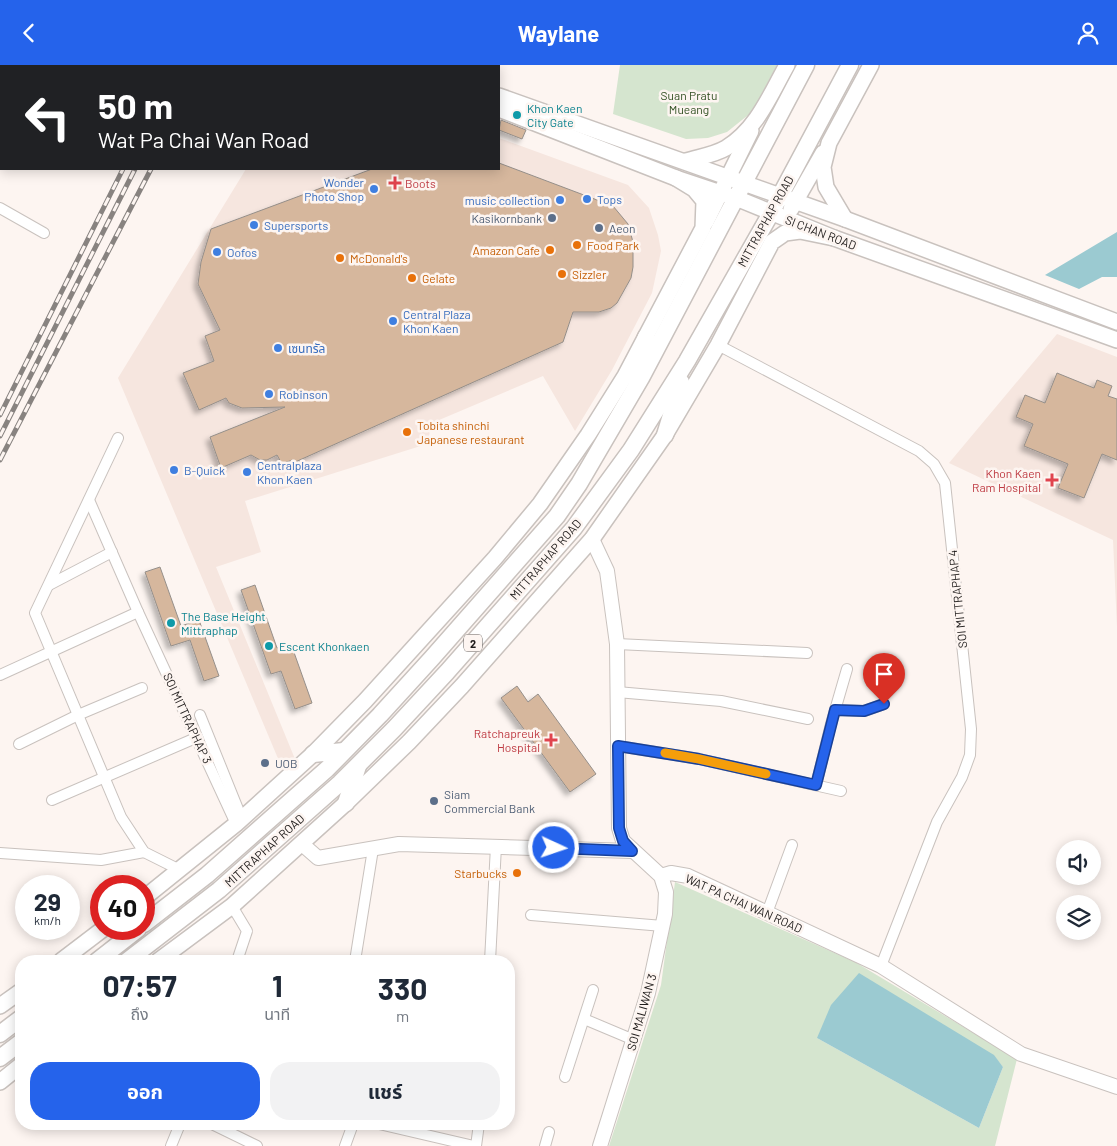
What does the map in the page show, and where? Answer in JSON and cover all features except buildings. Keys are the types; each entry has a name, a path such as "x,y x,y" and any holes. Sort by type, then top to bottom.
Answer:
{"main road":[{"path":"155,889 239,821 313,754 365,701 495,557 549,492 625,376 703,228 728,196 729,177 786,65"},
{"name":"MITTRAPHAP ROAD","path":"155,915 207,875 327,769 380,715 470,616 557,516 579,484 641,379 728,196 745,182 806,65"},
{"name":"MITTRAPHAP ROAD","path":"166,955 232,906 346,803 409,742 592,539 665,435 718,345 772,242 778,216 779,197 850,65"},
{"path":"846,219 826,187 823,167 829,143 871,65"},
{"name":"SI CHAN ROAD","path":"500,96 745,182 779,197 846,219 1117,322"},
{"name":"SI CHAN ROAD","path":"500,109 834,238 1117,341"},
{"path":"686,161 725,148 741,136 757,120"},
{"name":"MITTRAPHAP ROAD","path":"135,955 219,890 340,783 394,729 453,665 574,528 635,443 778,216 795,202 829,143"},
{"path":"676,178 694,189 704,201 703,228"},
{"path":"772,242 785,233 800,231 834,238"},
{"path":"624,408 646,337"},
{"path":"665,435 688,361"},
{"path":"313,754 344,751"},
{"path":"346,803 359,764"},
{"path":"69,955 90,939"},
{"path":"105,955 124,940"},
{"path":"0,1007 15,996"},
{"path":"0,1034 15,1023"},
{"path":"0,1058 15,1047"},
{"path":"0,1082 15,1070"}],"street":[{"path":"0,208 44,233"},
{"name":"SOI MITTRAPHAP 4","path":"718,345 919,451 934,464 945,483 971,729 970,755 962,777 937,822 881,966"},
{"path":"118,438 35,613 121,817 144,852 180,870"},
{"name":"SOI MITTRAPHAP 3","path":"89,500 138,612 239,821"},
{"path":"592,539 607,571 617,644 619,828 623,841 661,876"},
{"path":"49,585 112,552"},
{"path":"0,675 52,653 138,612"},
{"path":"617,644 807,653"},
{"path":"816,785 847,669"},
{"path":"19,744 78,715 142,688"},
{"path":"617,692 721,701 808,719"},
{"path":"835,710 864,711 884,704"},
{"path":"200,715 239,821"},
{"path":"52,801 198,737"},
{"path":"618,746 699,759 840,791"},
{"path":"302,843 318,858 399,844 632,851"},
{"path":"767,913 792,845"},
{"path":"490,955 496,846"},
{"path":"356,955 373,849"},
{"path":"0,853 101,860 144,852"},
{"name":"WAT PA CHAI WAN ROAD","path":"661,876 671,873 688,876 881,966 1021,1054 1117,1087"},
{"name":"SOI MALIWAN 3","path":"600,1146 648,993 665,914 666,892 661,876"},
{"path":"232,906 247,931 239,955"},
{"path":"532,915 662,926"},
{"path":"565,1077 593,990"},
{"path":"584,1019 634,1040"},
{"path":"171,1146 178,1130"},
{"path":"224,1130 257,1146"},
{"path":"345,1146 351,1130"},
{"path":"405,1130 475,1146 478,1130"},
{"path":"545,1146 549,1132"}],"shaded area":[{"name":"Centralplaza Khon Kaen","path":"500,138 628,185 649,208 658,235 661,251 652,293 612,370 575,431 543,376 432,423 427,444 245,501 261,552 216,567 295,759 282,768 118,378 245,170 500,170"},
{"name":"Khon Kaen Ram Hospital","path":"1057,334 1117,357 1117,627 1113,540 949,463"}],"green space":[{"name":"Suan Pratu Mueang","path":"620,65 777,65 752,112 727,132 708,138 686,139 613,114"},
{"path":"675,882 855,962 1017,1059 995,1146 609,1146 661,985","holes":["817,1038 993,1055 1003,1067 979,1128"]}],"water":[{"path":"1117,232 1117,277 1102,277 1079,289 1045,275"},
{"path":"859,973 994,1055 1003,1067 979,1128 817,1038 831,1005"}],"railway":[{"path":"0,415 122,170"},
{"path":"0,436 134,170"},
{"path":"0,460 150,170"}],"slow traffic":[{"path":"665,753 766,774"}],"place":[{"name":"Khon Kaen City Gate","path":"517,115"},
{"name":"Boots","path":"395,183"},
{"name":"Wonder Photo Shop","path":"374,189"},
{"name":"Tops","path":"587,199"},
{"name":"music collection","path":"560,200"},
{"name":"Kasikornbank","path":"552,218"},
{"name":"Supersports","path":"254,225"},
{"name":"Aeon","path":"599,228"},
{"name":"Food Park","path":"577,245"},
{"name":"Amazon Cafe","path":"550,250"},
{"name":"Oofos","path":"217,252"},
{"name":"McDonald's","path":"340,258"},
{"name":"Sizzler","path":"562,274"},
{"name":"Gelate","path":"412,278"},
{"name":"Central Plaza Khon Kaen","path":"393,321"},
{"name":"เซนทรัล","path":"278,348"},
{"name":"Robinson","path":"269,394"},
{"name":"Tobita shinchi Japanese restaurant","path":"407,432"},
{"name":"B-Quick","path":"174,470"},
{"name":"Centralplaza Khon Kaen","path":"247,472"},
{"name":"Khon Kaen Ram Hospital","path":"1052,480"},
{"name":"The Base Height Mittraphap","path":"171,623"},
{"name":"Escent Khonkaen","path":"269,646"},
{"name":"Ratchapreuk Hospital","path":"551,740"},
{"name":"UOB","path":"265,763"},
{"name":"Siam Commercial Bank","path":"434,801"},
{"name":"Starbucks","path":"517,873"}],"route":[{"path":"554,848 632,851 623,841 619,828 618,746 699,759 816,785 835,710 864,711 884,704"}]}
